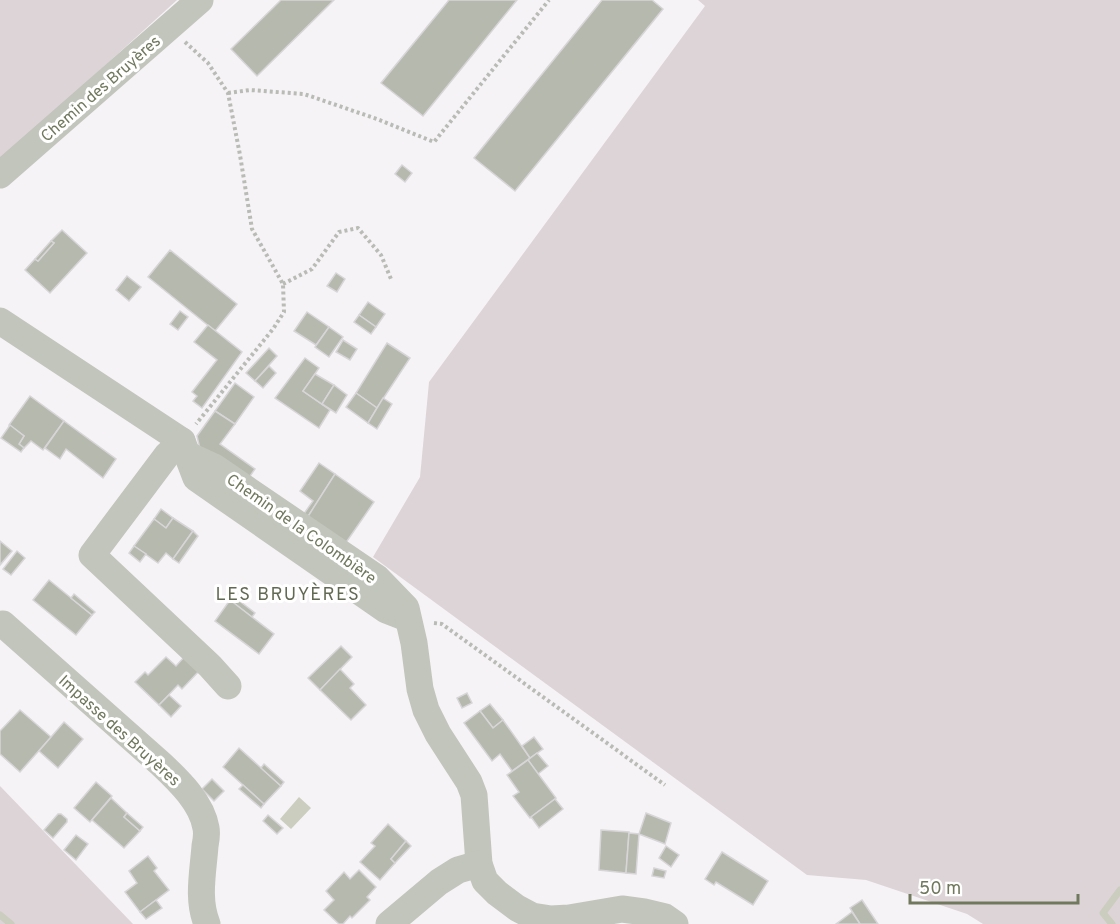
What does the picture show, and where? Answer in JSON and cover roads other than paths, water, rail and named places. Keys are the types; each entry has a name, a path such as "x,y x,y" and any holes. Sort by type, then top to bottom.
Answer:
{"street":[{"name":"Chemin des Bruyères","path":"0,174 200,0"},
{"path":"0,321 185,448"},
{"path":"185,448 167,455 92,555 210,666 228,686"},
{"name":"Chemin de la Colombière","path":"185,448 196,478 386,610 410,619 420,688 426,710 438,734 469,782 474,795 479,864"},
{"name":"Impasse des Bruyères","path":"3,624 161,764 178,780 198,807 207,828 200,893 202,913 207,924"},
{"path":"394,922 439,882 458,870 479,864 485,881 497,893 532,916 551,919 569,918 622,909 665,917 675,924"}],"waterway":[{"path":"1112,924 1103,913 1120,890"},
{"path":"0,915 11,924"}],"district":[{"name":"LES BRUYÈRES","path":"288,594"}]}
